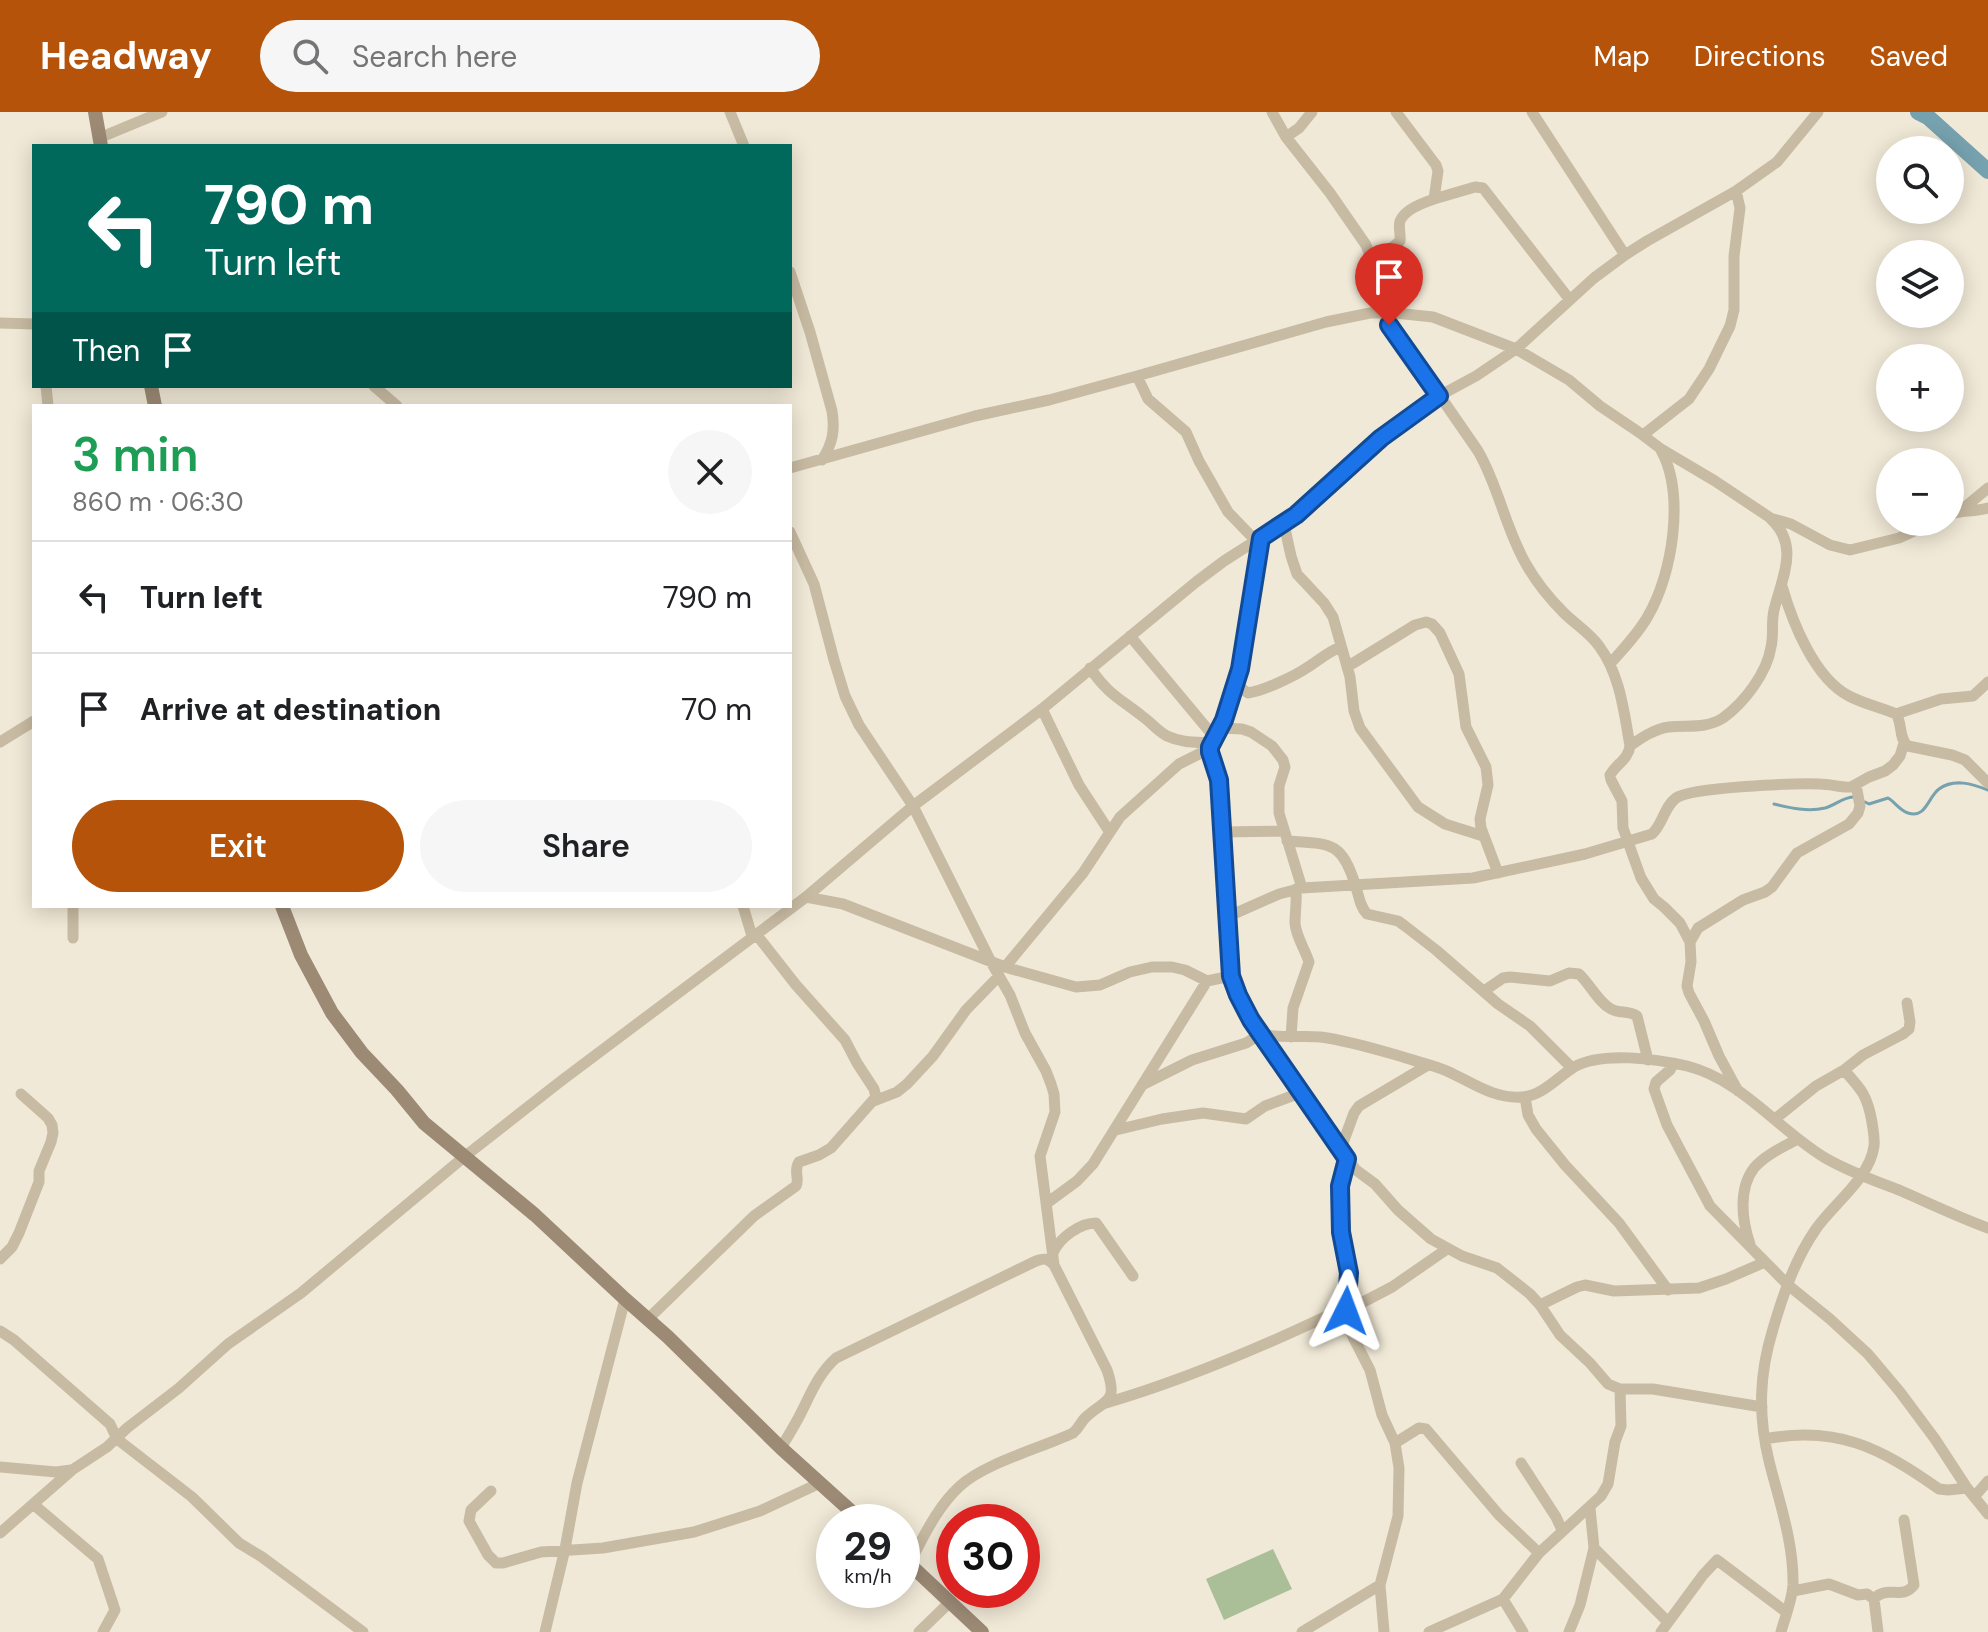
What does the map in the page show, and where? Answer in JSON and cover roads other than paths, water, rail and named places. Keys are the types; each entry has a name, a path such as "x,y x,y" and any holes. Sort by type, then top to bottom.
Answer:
{"street":[{"path":"95,112 100,142 162,112"},
{"path":"730,112 743,144"},
{"path":"1272,112 1286,137 1366,245 1373,263 1382,312 1484,460 1516,547 1535,580 1563,612 1593,639 1610,664 1621,696 1630,746 1626,759 1610,775 1622,801 1623,828 1645,887 1680,923 1690,942 1689,993 1738,1091"},
{"path":"1286,137 1299,128 1312,112"},
{"path":"1396,112 1436,165 1434,199"},
{"path":"1532,112 1625,255"},
{"path":"792,907 913,806 1042,709 1206,575 1284,524 1381,438 1439,396 1516,349 1594,278 1625,255 1736,191 1777,162 1818,112"},
{"path":"1373,263 1400,241 1401,219 1412,209 1434,199 1475,187 1483,188 1570,300"},
{"path":"1643,435 1689,399 1709,369 1730,326 1734,310 1734,256 1740,208 1736,191"},
{"path":"792,278 832,411 834,432 822,460"},
{"path":"792,468 975,416 1049,400 1326,322 1382,312 1419,314 1516,349 1569,380 1593,401 1661,449 1769,517 1791,524 1830,545 1850,550 1903,536"},
{"path":"0,323 32,324"},
{"path":"1137,376 1148,399 1186,432 1228,512 1259,540"},
{"path":"376,388 395,404"},
{"path":"834,432 841,446 851,451"},
{"path":"1610,664 1648,617 1666,574 1674,505 1668,466 1661,449"},
{"path":"1964,506 1988,488"},
{"path":"1964,512 1988,508"},
{"path":"1630,746 1661,729 1709,724 1721,719 1734,709 1756,681 1769,655 1773,615 1787,565 1785,545 1779,529 1769,517"},
{"path":"1284,524 1293,565 1330,610 1336,624 1360,728 1410,798 1426,813 1445,824 1483,836"},
{"path":"792,536 814,584 845,696 859,725 913,806 991,962"},
{"path":"1259,540 1240,669 1210,752 1219,780 1231,976 1251,1020 1356,1170 1375,1184 1415,1226 1447,1249 1497,1268 1530,1294 1560,1335 1608,1384 1620,1389 1653,1389 1762,1407"},
{"path":"1782,586 1793,623 1823,674 1846,695 1896,714 1941,699 1973,696 1988,682"},
{"path":"1347,667 1415,625 1426,622 1436,628 1459,674 1466,727 1488,776 1487,795 1480,819 1483,836 1498,873"},
{"path":"1130,636 1214,739"},
{"path":"1235,684 1248,693 1257,692 1304,670 1341,647"},
{"path":"1090,668 1109,692 1167,736 1186,742 1214,739 1242,729 1279,752 1285,767 1279,786 1279,813 1299,888 1296,928 1309,962 1294,1001 1291,1037"},
{"path":"1042,709 1079,785 1109,831"},
{"path":"1227,917 1299,888 1452,881 1585,854 1652,834 1668,806 1684,794 1793,783 1831,784 1846,788 1856,785 1885,771 1900,756 1904,743 1896,714"},
{"path":"0,742 32,722"},
{"path":"648,1319 754,1216 796,1186 799,1162 831,1148 874,1101 897,1092 907,1084 1083,873 1120,817 1173,769 1214,739"},
{"path":"1904,743 1912,748 1965,760 1988,783"},
{"path":"1690,942 1698,928 1743,900 1772,887 1797,853 1849,824 1860,806 1856,785"},
{"path":"1222,832 1286,836 1334,848 1342,854 1367,914 1398,921 1498,1004 1530,1026 1572,1068"},
{"path":"806,897 843,904 991,962 1002,972 1025,1033 1046,1071 1054,1094 1054,1119 1040,1156 1054,1259 1107,1370 1111,1389 1106,1403"},
{"path":"73,908 73,938"},
{"path":"283,908 301,955 332,1013 362,1053 424,1123 535,1215 843,1504"},
{"path":"744,908 754,935 845,1040 874,1089 874,1101"},
{"path":"0,1533 72,1470 117,1439 228,1344 301,1293 464,1157 791,908"},
{"path":"1002,972 1076,987 1100,985 1130,972 1152,967 1185,970 1207,981 1231,976"},
{"path":"1484,991 1503,978 1550,981 1569,973 1579,974 1608,1007 1637,1016 1648,1060"},
{"path":"1047,1203 1085,1174 1116,1130 1207,981"},
{"path":"1775,1119 1805,1093 1909,1029 1907,1003"},
{"path":"1142,1085 1192,1060 1236,1047 1261,1034 1347,1041 1442,1069 1491,1093 1525,1097 1591,1060 1648,1060 1673,1064 1694,1068 1723,1081 1798,1139 1861,1177 1988,1228"},
{"path":"1673,1064 1654,1086 1667,1125 1710,1206 1788,1285 1868,1354 1900,1392 1988,1514"},
{"path":"1384,1632 1380,1585 1398,1516 1399,1468 1395,1443 1382,1415 1370,1370 1352,1335 1346,1309 1349,1273 1341,1232 1340,1186 1344,1155 1354,1113 1359,1106 1428,1065"},
{"path":"1781,1632 1793,1591 1793,1577 1785,1520 1765,1439 1762,1377 1775,1322 1800,1256 1816,1228 1861,1177 1874,1149 1866,1098 1844,1070"},
{"path":"1116,1130 1203,1113 1246,1119 1265,1106 1300,1093"},
{"path":"0,1259 12,1247 19,1233 39,1182 39,1171 53,1133 48,1118 21,1094"},
{"path":"1525,1097 1528,1115 1536,1129 1619,1223 1668,1290"},
{"path":"1750,1247 1743,1213 1748,1181 1761,1162 1798,1139"},
{"path":"1054,1259 1061,1240 1086,1224 1096,1223 1133,1276"},
{"path":"920,1539 958,1487 984,1470 1073,1433 1085,1418 1106,1403 1276,1341 1346,1309 1392,1287 1447,1249"},
{"path":"781,1448 811,1390 836,1358 1036,1261 1054,1259"},
{"path":"1540,1305 1585,1285 1614,1291 1699,1288 1765,1262"},
{"path":"545,1632 577,1483 625,1299"},
{"path":"0,1331 110,1424 117,1439 192,1497 239,1543 363,1632"},
{"path":"1429,1632 1503,1599 1539,1553 1601,1496 1608,1484 1621,1426 1620,1389"},
{"path":"1395,1443 1419,1428 1426,1429 1499,1515 1539,1553"},
{"path":"1765,1439 1792,1434 1826,1435 1856,1442 1884,1454 1939,1489 1970,1493 1988,1481"},
{"path":"1521,1463 1562,1530"},
{"path":"0,1467 56,1472 72,1470"},
{"path":"491,1491 471,1510 469,1521 488,1555 496,1563 503,1563 541,1552 603,1548 694,1532 760,1511 820,1483"},
{"path":"33,1504 98,1559 115,1610 103,1632"},
{"path":"1569,1632 1580,1605 1594,1548 1590,1508"},
{"path":"1878,1632 1874,1599 1879,1593 1905,1593 1914,1585 1904,1520"},
{"path":"1594,1548 1665,1627 1717,1560 1786,1612"},
{"path":"920,1573 936,1588"},
{"path":"1793,1591 1829,1584 1858,1595 1867,1594 1874,1599"},
{"path":"1302,1632 1380,1585"},
{"path":"1503,1599 1523,1632"},
{"path":"919,1632 944,1608"},
{"path":"958,1608 982,1632"}],"waterway":[{"path":"1918,112 1928,117 1988,171"},
{"path":"1865,802 1869,804 1888,798 1902,810 1914,814 1923,810 1939,789 1951,784 1964,783 1988,790"},
{"path":"1774,804 1819,809 1854,797"}]}
